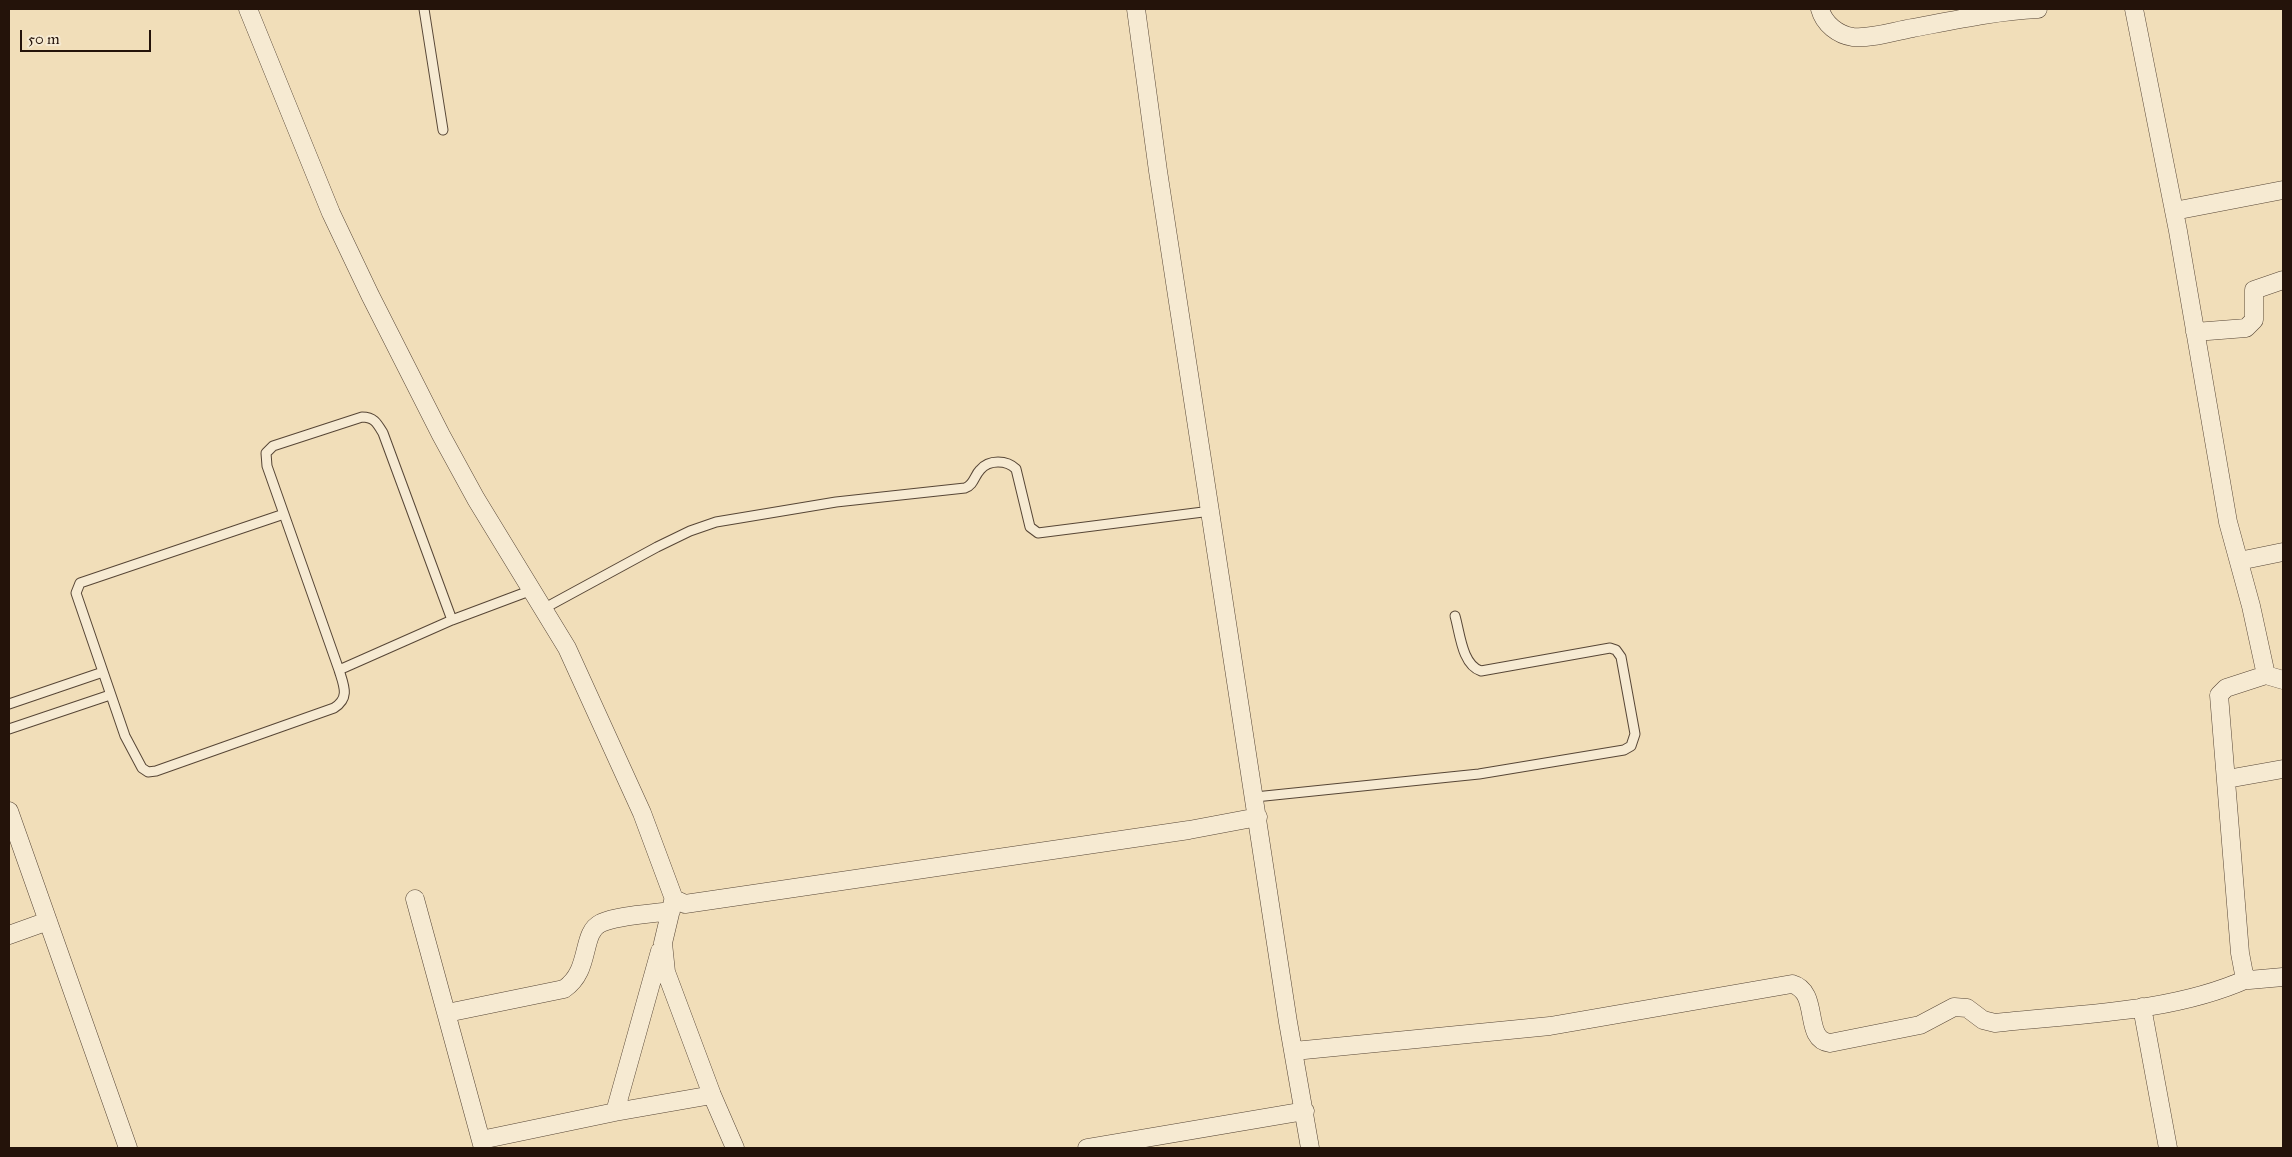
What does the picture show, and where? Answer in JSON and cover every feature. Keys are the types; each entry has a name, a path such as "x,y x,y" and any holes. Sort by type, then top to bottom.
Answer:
{"street":[{"path":"248,9 331,213 370,295 441,435 567,648 642,813 672,905 615,1112"},
{"path":"1136,9 1158,171 1310,1148"},
{"path":"1820,9 1828,23 1839,33 1854,37 1874,35 1978,15 2038,9"},
{"path":"2134,9 2174,211 2228,522 2251,606 2275,677 2226,688 2218,695 2227,779 2240,954 2244,974 2247,979"},
{"path":"2174,211 2283,190"},
{"path":"2195,332 2246,328 2254,320 2254,290 2283,280"},
{"path":"2238,561 2283,552"},
{"path":"2227,779 2283,770"},
{"path":"9,811 128,1148"},
{"path":"447,1013 564,988 577,978 581,971 591,931 596,926 672,905 1189,830 1258,817"},
{"path":"415,899 482,1144 615,1112 712,1095"},
{"path":"9,935 48,921"},
{"path":"663,943 666,972 712,1095 735,1148"},
{"path":"1294,1050 1550,1026 1787,984 1803,989 1807,996 1816,1033 1824,1042 1830,1043 1920,1026 1954,1007 1967,1008 1983,1020 1995,1023 2142,1006 2199,996 2247,979 2256,981 2283,977"},
{"path":"2142,1006 2168,1148"},
{"path":"1087,1148 1305,1111"}],"lane":[{"path":"424,9 443,130"},
{"path":"284,514 80,583 76,593 110,695 136,759 148,772 156,771 334,708 345,699 346,693 339,670 265,458 268,449 362,417 373,418 383,433 452,620"},
{"path":"543,609 657,547 690,531 716,522 836,502 965,488 973,482 982,468 995,463 1011,464 1016,469 1030,527 1043,534 1211,511"},
{"path":"339,670 452,620 532,590"},
{"path":"1255,797 1479,774 1624,750 1631,746 1634,734 1621,657 1616,650 1610,648 1481,671 1469,662 1455,616"},
{"path":"9,704 102,672"},
{"path":"9,730 110,695"}]}
